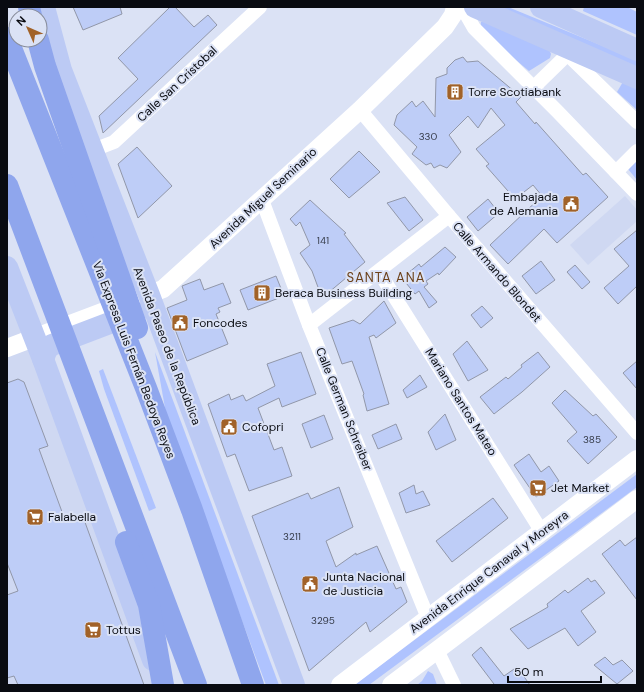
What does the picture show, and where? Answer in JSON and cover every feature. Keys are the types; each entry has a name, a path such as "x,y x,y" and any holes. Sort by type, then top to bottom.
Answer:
{"highway":[{"name":"Vía Expresa Luis Fernán Bedoya Reyes","path":"7,38 146,388 192,510 253,685"},
{"path":"40,48 45,66 113,255 140,338 146,388"},
{"path":"7,185 20,221 47,340 61,360 63,370 149,605 163,685"},
{"path":"7,202 20,221"},
{"path":"47,340 64,340 196,685"}],"main road":[{"name":"Avenida Paseo de la República","path":"44,7 61,70 89,144 145,307 294,685"},
{"path":"475,7 570,52 637,78"},
{"path":"555,10 637,50"},
{"path":"7,267 47,340 163,685"},
{"path":"47,340 145,307"}],"street":[{"name":"Calle San Cristobal","path":"89,144 101,147 114,142 260,7"},
{"name":"Avenida Miguel Seminario","path":"145,307 360,110 445,27 453,15 455,7"},
{"path":"462,7 474,28 534,87 637,194"},
{"path":"534,87 570,52 637,122"},
{"name":"Calle Armando Blondet","path":"360,110 449,216 637,433"},
{"path":"616,172 637,151"},
{"name":"Calle German Schreiber","path":"262,200 310,325 428,618"},
{"path":"310,325 449,216"},
{"name":"Mariano Santos Mateo","path":"379,272 542,532"},
{"path":"7,348 47,340"},
{"name":"Avenida Enrique Canaval y Moreyra","path":"340,685 637,460"},
{"path":"390,685 637,499"},
{"path":"437,650 454,685"}],"shaded area":[{"path":"493,7 508,7 637,60 637,69"},
{"path":"584,7 627,7 637,12 637,35 583,11"},
{"path":"481,22 486,22 549,49 551,54 550,58 529,71 480,30"},
{"path":"624,80 637,86 637,110 617,92"},
{"path":"637,160 637,180 628,169"},
{"path":"625,196 637,210 637,221 588,265 570,245"},
{"path":"7,274 163,685 7,685"},
{"path":"155,352 279,685 266,685 167,419"},
{"path":"103,369 156,508 149,511 104,389 99,371"},
{"path":"637,474 637,487 369,685 354,685"},
{"path":"428,671 433,674 437,685 417,685 422,681"}],"building":[{"path":"73,7 120,7 122,14 83,30"},
{"path":"170,7 175,7 194,27 208,15 217,25 103,133 99,116 138,79 118,58"},
{"path":"463,57 467,62 478,61 521,97 516,102 535,124 536,122 583,175 586,173 608,197 557,243 544,229 508,264 490,245 542,196 533,185 515,199 486,166 489,164 476,149 505,125 491,108 478,128 468,116 449,135 461,152 447,168 440,165 434,168 431,163 426,165 412,154 417,147 394,125 397,115 412,101 416,107 423,101 435,117 436,78 447,74 447,68 455,60"},
{"path":"137,147 172,186 138,218 118,164"},
{"path":"359,151 380,172 349,198 330,179"},
{"path":"405,197 423,220 409,231 387,203"},
{"path":"488,199 499,213 478,231 467,217"},
{"path":"310,200 346,233 344,234 365,262 322,298 312,271 300,253 310,245 300,222 296,226 290,219"},
{"path":"637,230 637,286 618,304 604,288 629,266 614,249"},
{"path":"445,247 456,257 439,275 438,273 426,281 428,284 424,287 437,302 429,308 419,291 415,294 402,278 419,264 421,267"},
{"path":"541,261 555,280 536,294 522,276"},
{"path":"575,265 590,282 582,289 567,272"},
{"name":"Beraca Business Building","path":"276,276 284,296 248,310 240,290"},
{"path":"200,279 204,290 223,283 231,303 218,308 220,312 216,314 228,344 187,361 167,308 187,300 182,286"},
{"path":"384,301 396,323 376,338 374,335 369,337 389,404 367,411 364,394 352,361 342,364 329,328 353,320 360,324"},
{"path":"482,306 493,318 481,328 471,315"},
{"path":"467,341 488,370 468,381 453,354"},
{"path":"301,352 316,394 282,407 279,398 258,408 274,450 282,447 292,476 249,491 235,454 227,457 208,404 229,394 231,400 243,395 246,401 275,386 267,364"},
{"path":"538,352 550,367 494,414 480,397 506,377 508,379 522,367 521,365"},
{"path":"637,361 637,389 623,373"},
{"path":"420,375 427,387 407,398 403,390"},
{"name":"Falabella","path":"18,379 24,382 48,446 39,449 65,520 82,514 144,685 18,685 14,676 7,678 7,595 18,591 7,563 7,383"},
{"path":"565,390 593,416 596,414 617,437 588,464 567,441 577,432 552,403"},
{"path":"445,414 456,440 436,450 428,432"},
{"path":"324,415 333,439 311,448 302,424"},
{"path":"396,424 402,439 378,449 372,435"},
{"path":"529,454 541,472 549,466 559,481 536,497 514,465"},
{"path":"414,485 416,494 423,491 430,505 406,513 399,493"},
{"path":"339,487 353,527 326,541 336,567 356,553 356,555 377,546 396,589 401,587 407,602 370,632 366,622 309,671 252,516 308,493 311,499"},
{"path":"493,498 508,518 452,562 436,541"},
{"path":"637,537 637,600 602,554 620,540 625,546"},
{"path":"588,578 591,582 595,580 605,593 581,611 596,632 578,646 565,628 528,649 510,629 548,607 547,604 565,590 568,593"},
{"path":"481,647 504,676 517,667 530,685 492,685 494,684 472,655"},
{"path":"605,657 613,665 622,660 633,671 617,684 594,665"}],"place":[{"name":"Torre Scotiabank","path":"455,92"},
{"name":"Embajada de Alemania","path":"571,204"},
{"name":"Beraca Business Building","path":"262,293"},
{"name":"Foncodes","path":"180,323"},
{"name":"Cofopri","path":"229,427"},
{"name":"Jet Market","path":"538,488"},
{"name":"Falabella","path":"35,517"},
{"name":"Junta Nacional de Justicia","path":"310,584"},
{"name":"Tottus","path":"93,630"}],"district":[{"name":"SANTA ANA","path":"386,277"}]}
